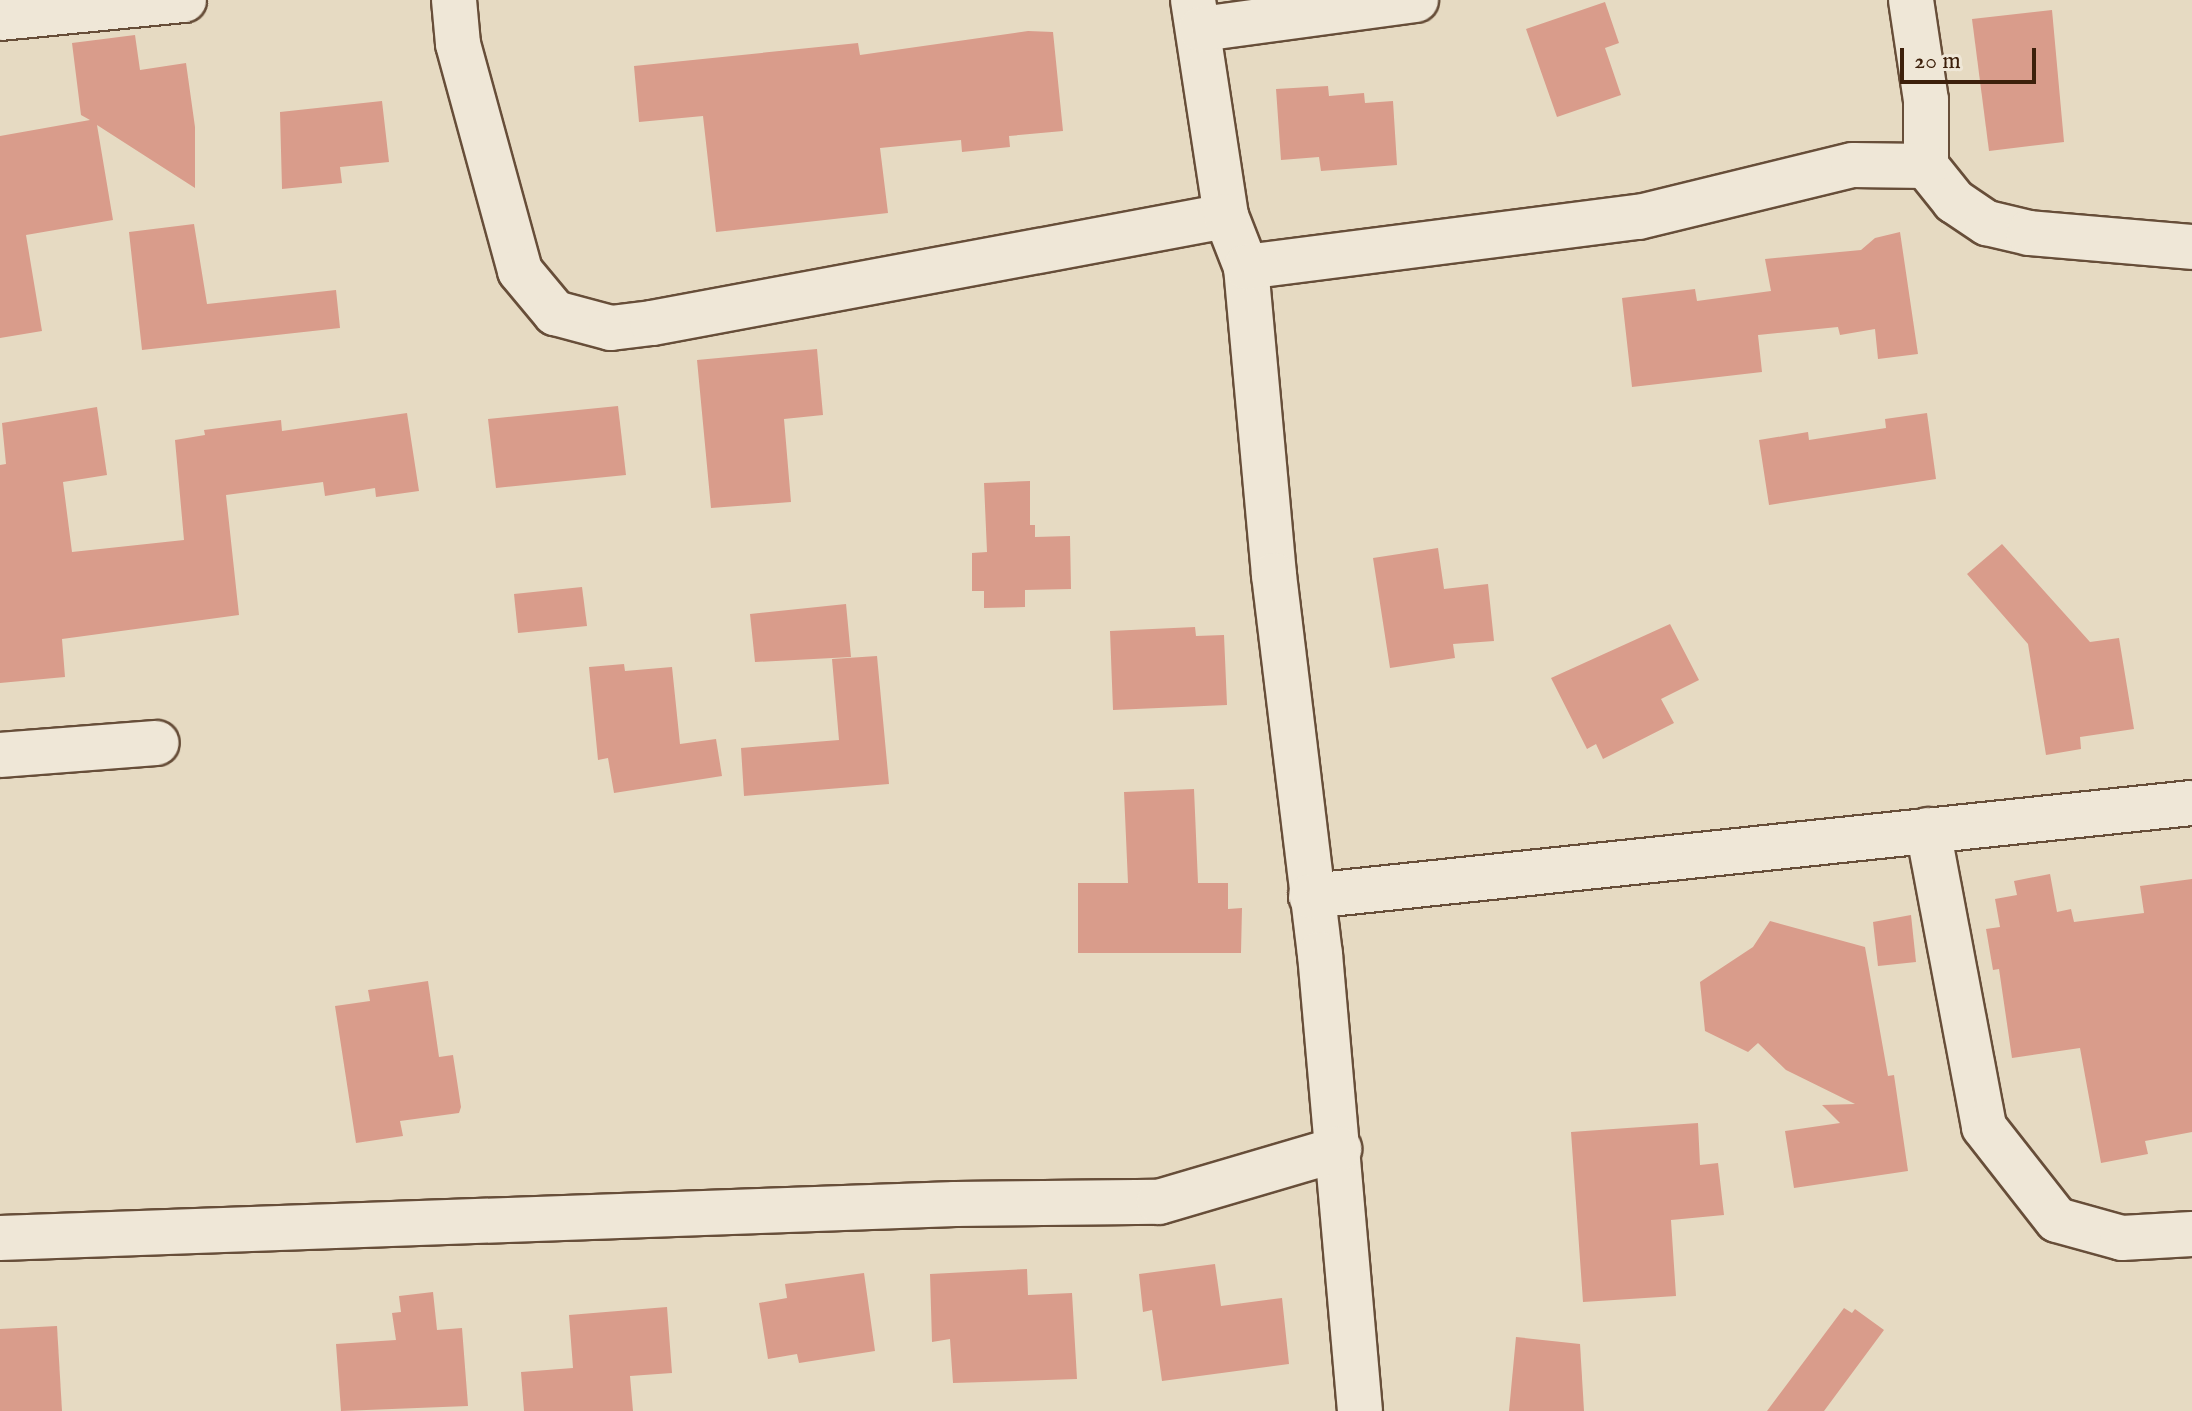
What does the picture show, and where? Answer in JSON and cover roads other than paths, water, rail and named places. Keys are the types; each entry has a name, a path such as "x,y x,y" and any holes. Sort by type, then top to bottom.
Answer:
{"street":[{"path":"0,18 184,0"},
{"path":"454,0 458,44 520,271 555,313 569,317 611,328 652,323 710,308 1226,216"},
{"path":"1360,1411 1339,1149 1246,267 1226,216 1197,14 1416,0"},
{"path":"1911,0 1926,100 1926,166 1954,201 1987,223 2087,242 2192,247"},
{"path":"1246,267 1639,217 1853,165 1926,166"},
{"path":"0,755 157,743"},
{"path":"1311,896 2192,803"},
{"path":"1928,830 1984,1127 2057,1220 2122,1238 2192,1234"},
{"path":"0,1238 955,1204 1159,1202 1339,1149"}]}
